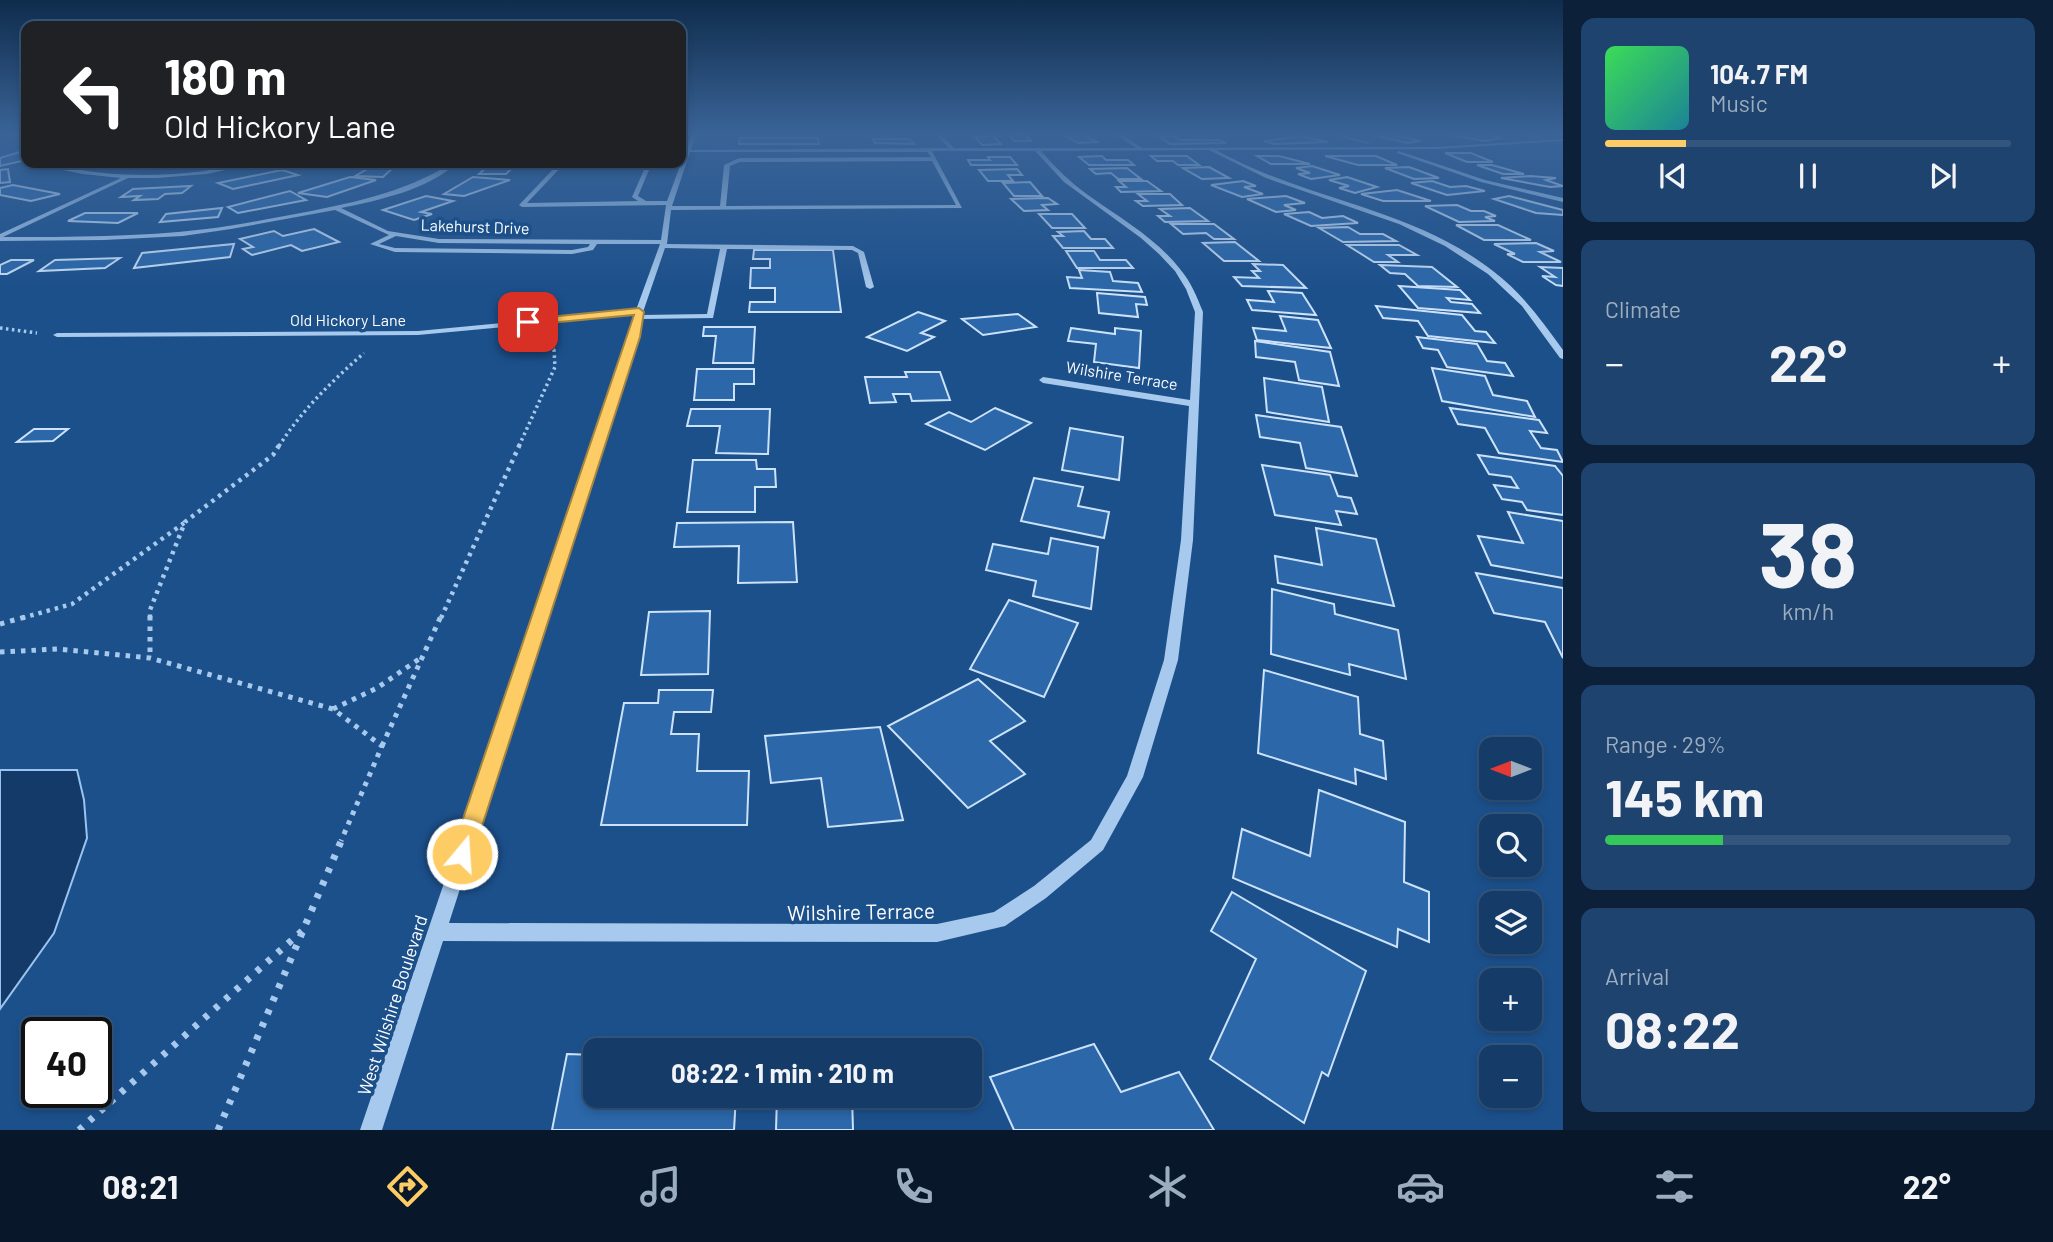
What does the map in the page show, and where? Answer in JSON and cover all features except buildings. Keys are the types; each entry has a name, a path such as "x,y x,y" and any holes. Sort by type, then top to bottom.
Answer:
{"street":[{"path":"0,238 108,186"},
{"path":"0,238 102,239 210,231 336,208 411,186"},
{"path":"540,186 522,205 645,203 723,208 960,207 948,186"},
{"path":"640,186 635,197 645,203"},
{"name":"West Wilshire Boulevard","path":"371,1130 664,244 669,205 676,186"},
{"path":"723,208 725,186"},
{"name":"Wilshire Terrace","path":"436,932 937,933 998,920 1040,892 1097,845 1135,777 1171,660 1187,540 1199,312 1193,290 1166,255 1072,186"},
{"path":"1296,186 1374,212 1455,250 1510,288 1532,312 1563,356"},
{"path":"1503,186 1563,200"},
{"name":"Lakehurst Drive","path":"336,208 386,233 439,241 853,248 860,252 870,287"},
{"path":"397,235 373,244 395,250 572,252 591,249 594,242"},
{"name":"Old Hickory Lane","path":"57,335 418,333 639,314 710,316 723,247"},
{"name":"Wilshire Terrace","path":"1043,380 1195,404"}],"path":[{"path":"0,328 57,335"},
{"path":"218,1130 382,746 555,367 554,350 529,342"},
{"path":"0,624 72,604 185,522 273,454 292,425 329,384 373,348"},
{"path":"150,658 150,610 185,522"},
{"path":"0,652 58,649 150,658 332,709 382,746"},
{"path":"332,709 377,688 423,656"},
{"path":"79,1130 264,970 305,928"}],"water":[{"path":"0,770 77,770 84,800 87,838 54,933 0,1009"}],"route":[{"path":"462,854 634,337 639,312 528,322"}]}
